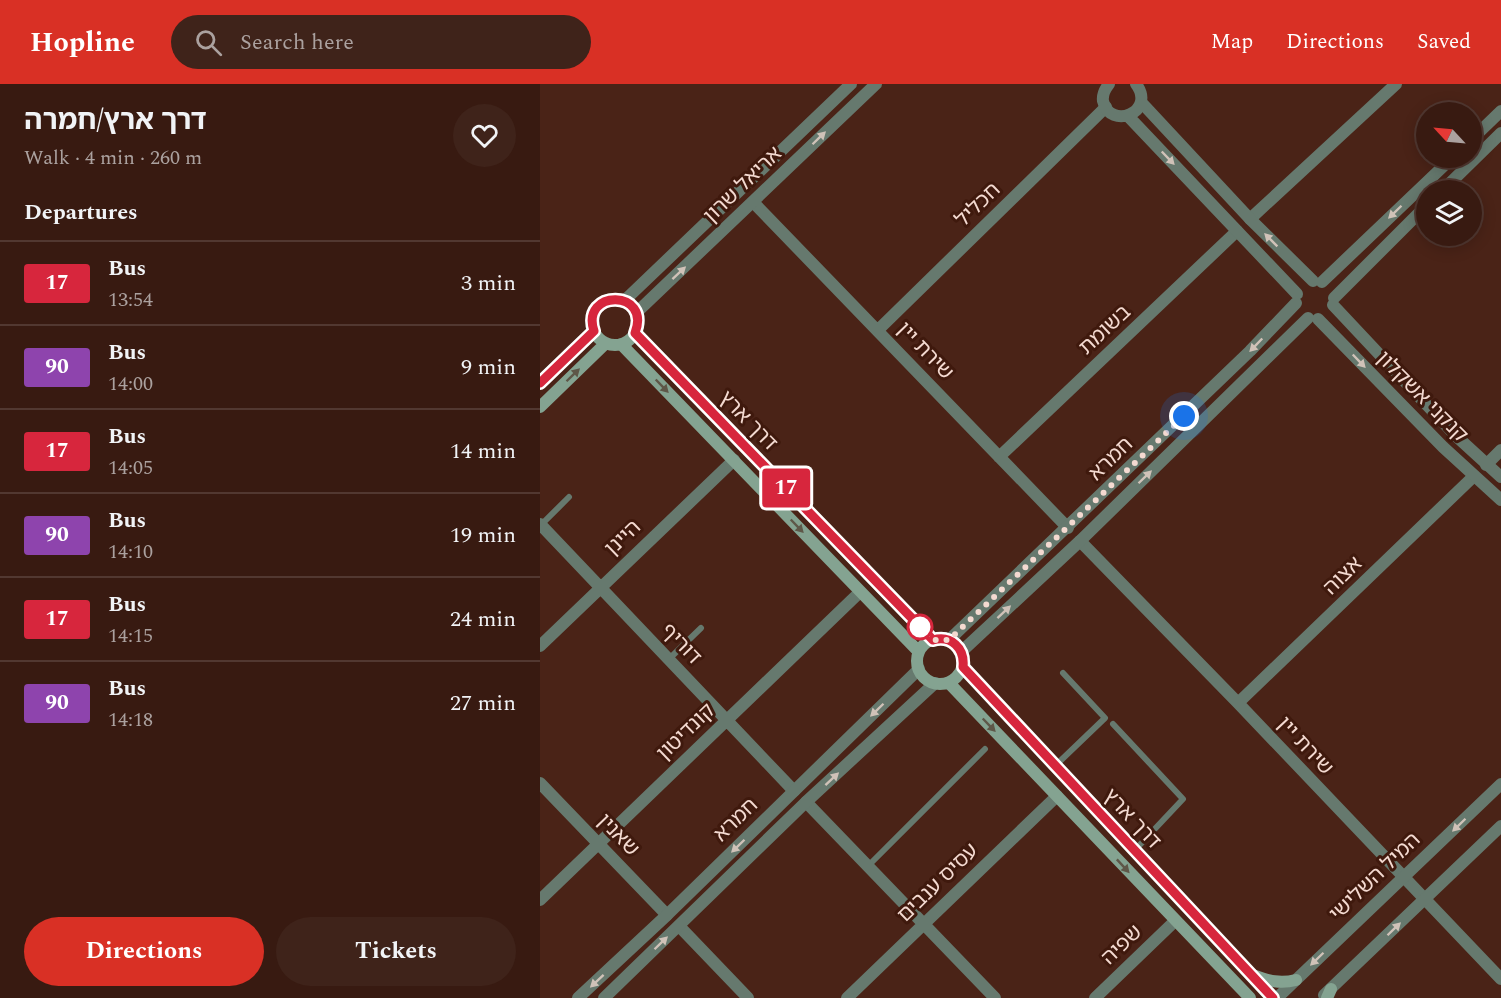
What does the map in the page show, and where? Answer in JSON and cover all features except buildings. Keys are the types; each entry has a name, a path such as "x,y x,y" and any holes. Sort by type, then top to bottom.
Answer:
{"main road":[{"path":"612,299 624,301 632,306 636,313 635,333 621,344 606,343 594,331 592,320 597,307 605,301 612,299"},
{"path":"540,383 594,331"},
{"name":"דרך ארץ","path":"635,333 933,640"},
{"path":"540,407 606,343"},
{"name":"דרך ארץ","path":"621,344 919,652"},
{"path":"933,640 949,640 961,652 963,667 960,674 949,682 935,684 928,681 919,669 919,652 933,640"},
{"name":"דרך ארץ","path":"963,667 1275,998"},
{"name":"דרך ארץ","path":"949,682 1242,993 1250,998"},
{"path":"1251,975 1283,983 1296,980"}],"street":[{"name":"אריאל שרון","path":"624,301 850,84"},
{"name":"אריאל שרון","path":"636,313 876,84"},
{"path":"1103,87 1106,107 1115,116 1128,116 1136,111 1141,102 1141,93 1136,84"},
{"path":"1250,219 1396,84"},
{"path":"1141,102 1250,219 1317,282 1330,288 1334,301"},
{"name":"חכליל","path":"878,330 1106,107"},
{"path":"1482,129 1501,111"},
{"path":"1128,116 1297,298 1300,312 1313,319 1328,314 1334,301 1416,216"},
{"path":"1453,180 1501,133"},
{"path":"1297,298 1303,286 1317,282 1441,168"},
{"name":"שירת יין","path":"753,202 1068,528"},
{"name":"בשומת","path":"999,457 1237,231"},
{"name":"חמרא","path":"949,640 1250,351 1297,298"},
{"name":"קנקני אשקלון","path":"1334,301 1455,435 1501,477"},
{"name":"קנקני אשקלון","path":"1313,319 1443,447 1501,500"},
{"name":"חמרא","path":"961,652 1313,319"},
{"path":"1486,465 1501,450"},
{"name":"היינן","path":"540,645 734,460"},
{"name":"אצוה","path":"1238,703 1474,476"},
{"name":"דוריף","path":"540,525 794,791"},
{"name":"שירת יין","path":"1080,541 1501,979"},
{"name":"קונדיטון","path":"540,900 860,592"},
{"name":"חמרא","path":"578,998 667,915 919,669"},
{"name":"חמרא","path":"604,998 806,802 935,684"},
{"name":"שאנין","path":"540,783 667,915"},
{"name":"המיל השלישי","path":"1275,998 1501,784"},
{"name":"עסיס ענבים","path":"847,998 1057,796"},
{"path":"806,802 995,998"},
{"path":"1326,995 1501,826"},
{"name":"שפיה","path":"1095,998 1175,921"},
{"path":"679,926 748,998"}],"lane":[{"path":"540,525 569,497"},
{"path":"669,659 701,628"},
{"path":"1056,766 1105,718 1063,673"},
{"path":"1113,724 1183,800 1134,850"},
{"path":"868,866 985,749"}],"bus line":[{"name":"17","path":"540,383 594,331 592,324 594,311 601,303 616,299 632,306 638,320 635,333 933,640 949,640 958,647 963,657 963,667 1273,998"}],"route":[{"path":"920,627 916,623 933,640 949,640 1184,416"}]}
